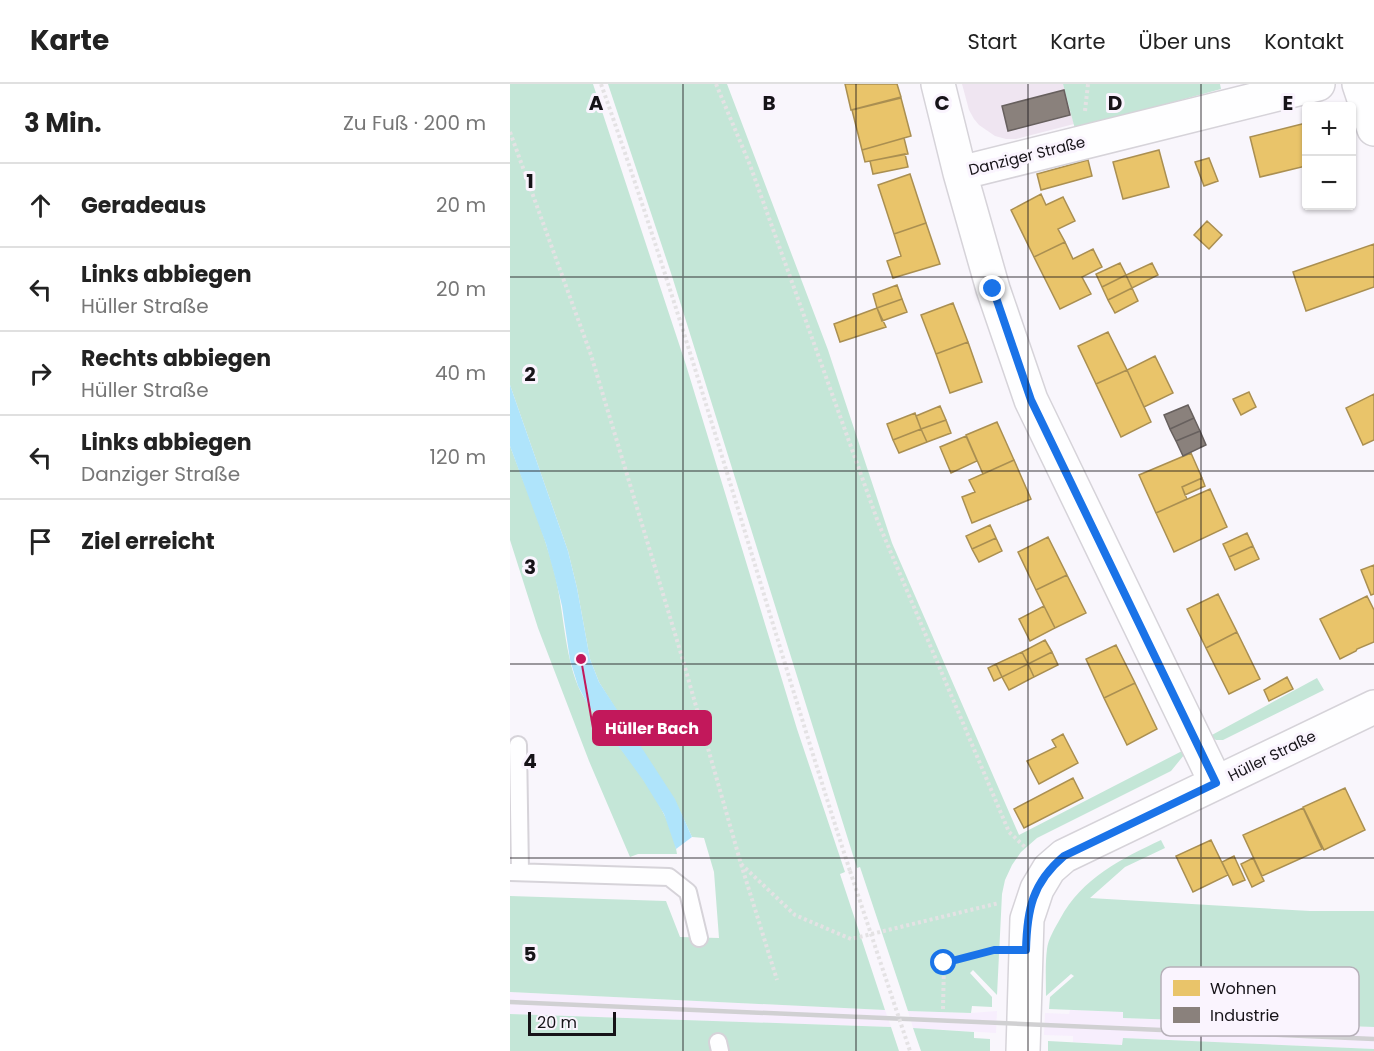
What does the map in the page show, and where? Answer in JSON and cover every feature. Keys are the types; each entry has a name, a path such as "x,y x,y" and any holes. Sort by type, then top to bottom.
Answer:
{"street":[{"path":"938,84 960,173"},
{"name":"Danziger Straße","path":"1216,783 1031,400 993,289 960,173 1318,84"},
{"path":"1359,84 1374,129"},
{"name":"Hüller Straße","path":"1043,879 1064,856 1374,707"},
{"path":"1023,1051 1027,919 1043,879"}],"lane":[{"path":"518,745 515,872 669,877 688,892 699,938"}],"path":[{"path":"601,84 692,358 799,712 910,1051"},
{"path":"716,84 750,165 878,522 1009,832 1043,879 996,904 851,939 795,915 741,864"},
{"path":"510,132 591,355 777,980"},
{"path":"943,1009 944,963 994,950 1026,950"}],"shaded area":[{"path":"962,84 1063,84 1074,124 1016,139 995,136 974,119 969,110"},
{"path":"510,992 885,1010 891,1027 510,1014"},
{"path":"1070,1010 1123,1012 1123,1018 1161,1019 1161,1036 1359,1036 1359,1026 1374,1027 1374,1049 1123,1038 1123,1045 1073,1042 1073,1036 1044,1035 1045,1013 1069,1014"},
{"path":"908,1011 971,1013 997,1011 996,1033 913,1028"}],"green space":[{"path":"510,84 593,84 686,365 797,729 845,872 840,874 885,1010 510,992 510,896 666,901 680,937 719,938 714,872 704,838 692,837 682,815 599,682 590,659 568,551 510,385"},
{"path":"608,84 727,84 828,350 892,543 1019,835 1184,750 1184,755 1171,771 1037,838 1021,852 1005,880 1002,894 997,995 973,970 970,973 992,997 992,1007 972,1006 971,1013 908,1011 860,867 857,868 671,273"},
{"path":"1063,84 1220,84 1221,89 1075,129"},
{"path":"510,446 551,559 567,645 578,686 589,706 658,802 667,820 677,854 638,854 630,857 589,761 538,628 510,540"},
{"path":"1317,678 1324,690 1223,740 1216,740 1210,736"},
{"path":"1161,840 1165,848 1125,867 1090,898 1310,911 1374,911 1374,1027 1359,1026 1359,967 1161,967 1161,1019 1123,1018 1123,1012 1049,1009 1050,997 1074,976 1071,974 1046,996 1046,967 1050,937 1079,892 1104,871"},
{"path":"510,1014 891,1027 899,1051 728,1051 726,1042 712,1051 510,1051"},
{"path":"913,1028 974,1032 974,1038 990,1039 990,1051 921,1051"},
{"path":"1123,1038 1374,1049 1374,1051 1048,1051 1048,1041 1122,1045"}],"water":[{"path":"510,385 568,551 590,659 599,682 675,799 692,837 676,849 664,814 643,780 587,703 578,686 570,660 562,606 546,544 510,446"}],"building: Wohnen":[{"path":"845,84 897,84 901,97 851,110"},
{"path":"901,98 911,136 862,150 852,110"},
{"path":"1302,124 1302,167 1260,177 1250,137"},
{"path":"904,138 908,154 865,162 862,150"},
{"path":"1159,150 1169,187 1123,199 1113,162"},
{"path":"905,154 908,167 873,174 870,161"},
{"path":"1209,158 1218,181 1204,186 1195,162"},
{"path":"1088,160 1092,176 1041,190 1037,174"},
{"path":"910,174 926,223 894,234 878,185"},
{"path":"1041,194 1046,205 1063,197 1075,221 1058,229 1065,242 1034,257 1011,210"},
{"path":"1207,221 1222,235 1209,249 1194,235"},
{"path":"926,223 940,264 893,278 887,261 901,256 894,234"},
{"path":"1065,242 1073,259 1093,249 1102,267 1082,277 1091,294 1060,309 1034,257"},
{"path":"1374,244 1374,287 1306,311 1293,272"},
{"path":"1120,263 1126,275 1102,287 1096,274"},
{"path":"1152,263 1158,275 1132,288 1126,275"},
{"path":"1126,275 1132,288 1108,300 1102,287"},
{"path":"897,285 902,299 877,308 873,294"},
{"path":"1132,288 1138,301 1115,313 1108,300"},
{"path":"902,299 907,312 882,321 877,308"},
{"path":"953,303 968,342 936,354 921,315"},
{"path":"877,308 886,327 840,342 834,324"},
{"path":"1108,332 1127,370 1096,384 1078,346"},
{"path":"968,342 982,382 950,393 936,354"},
{"path":"1155,356 1173,393 1144,407 1127,370"},
{"path":"1127,370 1151,422 1121,437 1096,384"},
{"path":"1249,392 1256,407 1241,415 1233,399"},
{"path":"1374,394 1374,440 1363,445 1346,408"},
{"path":"940,406 946,420 921,429 916,416"},
{"path":"915,413 921,429 893,440 887,424"},
{"path":"946,420 951,433 927,442 921,429"},
{"path":"997,422 1014,460 983,474 966,435"},
{"path":"921,429 927,442 899,453 893,440"},
{"path":"966,436 977,461 951,473 940,447"},
{"path":"1191,453 1202,478 1182,487 1187,499 1156,513 1139,475"},
{"path":"1014,460 1031,499 972,523 962,497 975,492 969,480"},
{"path":"1202,478 1205,486 1185,495 1182,487"},
{"path":"1210,489 1227,527 1174,552 1156,513"},
{"path":"990,525 996,538 972,549 966,536"},
{"path":"1247,533 1253,546 1229,557 1223,544"},
{"path":"1048,537 1067,575 1036,590 1018,552"},
{"path":"996,538 1002,551 979,562 972,549"},
{"path":"1253,546 1259,559 1235,570 1229,557"},
{"path":"1374,565 1374,594 1371,595 1361,570"},
{"path":"1067,575 1086,613 1055,628 1036,590"},
{"path":"1218,594 1237,632 1206,648 1187,609"},
{"path":"1367,596 1374,610 1374,642 1340,659 1320,619"},
{"path":"1044,606 1055,628 1030,641 1019,619"},
{"path":"1237,632 1260,679 1229,694 1206,648"},
{"path":"1045,640 1052,652 1028,664 1022,652"},
{"path":"1116,645 1135,683 1104,698 1086,659"},
{"path":"1022,652 1028,664 1002,677 996,664"},
{"path":"1052,652 1058,665 1034,677 1028,664"},
{"path":"996,664 1002,677 994,681 988,668"},
{"path":"1028,664 1034,677 1009,690 1002,677"},
{"path":"1287,677 1293,689 1269,701 1264,690"},
{"path":"1135,683 1157,729 1127,745 1104,698"},
{"path":"1063,734 1078,763 1039,784 1027,761 1056,747 1052,740"},
{"path":"1073,778 1083,798 1024,828 1014,809"},
{"path":"1345,788 1365,830 1324,850 1303,807"},
{"path":"1303,808 1322,849 1262,876 1243,835"},
{"path":"1211,840 1228,875 1193,892 1176,856"},
{"path":"1234,856 1245,880 1233,885 1222,862"},
{"path":"1253,858 1264,881 1252,887 1241,864"}],"building: Industrie":[{"path":"1064,90 1070,115 1008,131 1002,106"},
{"path":"1188,405 1194,418 1170,429 1164,415"},
{"path":"1194,418 1200,431 1176,441 1170,429"},
{"path":"1200,431 1206,445 1183,456 1176,441"}],"railway":[{"path":"510,1002 1161,1030"},
{"path":"1304,1036 1374,1039"}],"place":[{"name":"Hüller Bach","path":"581,659"}],"route":[{"path":"944,963 994,950 1026,950 1027,919 1037,889 1049,869 1064,856 1216,783 1031,400 993,289"}]}
